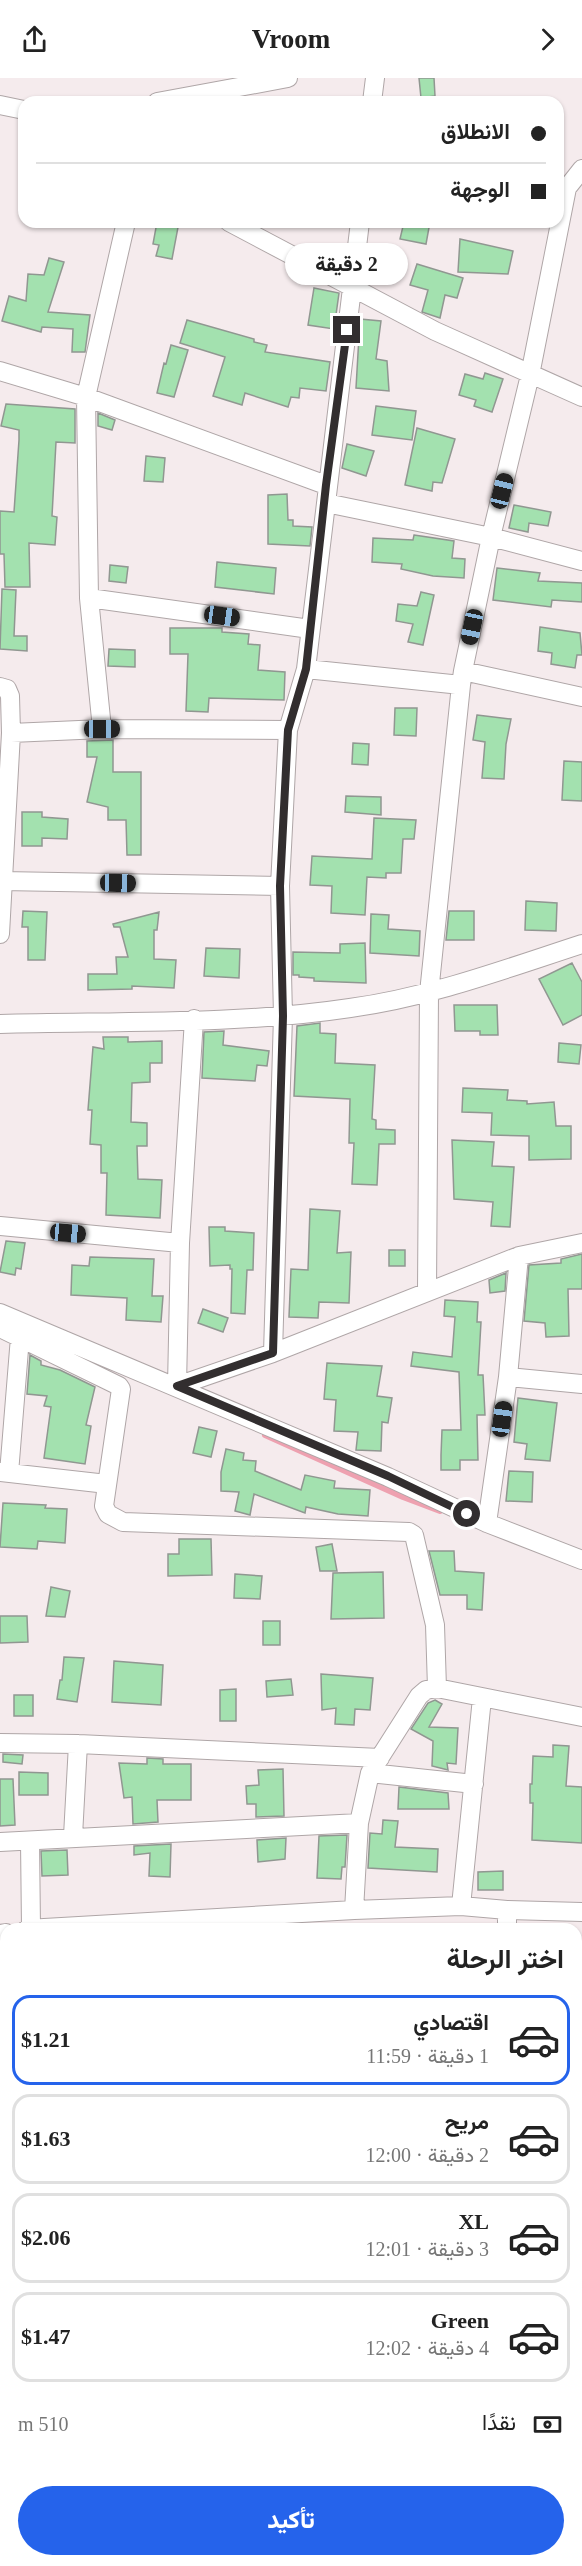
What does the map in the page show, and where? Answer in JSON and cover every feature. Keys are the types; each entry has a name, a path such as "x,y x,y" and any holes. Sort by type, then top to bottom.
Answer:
{"street":[{"path":"176,96 212,85 288,78"},
{"path":"373,96 375,78"},
{"path":"0,105 18,109"},
{"path":"564,203 567,188 582,169"},
{"path":"102,729 89,598 86,397 125,228"},
{"path":"241,228 435,331 582,397"},
{"path":"273,1353 283,1016 280,886 288,730 306,669 326,503 326,485 359,228"},
{"path":"427,1292 429,993 462,679 491,537 530,375 559,228"},
{"path":"0,371 86,397 326,485"},
{"path":"326,503 491,537 582,561"},
{"path":"89,598 310,629"},
{"path":"306,669 462,679 582,698"},
{"path":"0,687 7,689 10,696 11,733 0,934"},
{"path":"11,733 102,729 288,730"},
{"path":"2,881 280,886"},
{"path":"0,1024 283,1016 350,1008 429,993 582,944"},
{"path":"177,1386 180,1243 194,1019"},
{"path":"0,1226 180,1243"},
{"path":"177,1386 273,1353 519,1257 582,1243"},
{"path":"487,1523 508,1377 519,1257"},
{"path":"0,1313 388,1476 487,1523 582,1560"},
{"path":"0,1328 121,1389 104,1506 108,1514 123,1522 409,1532 414,1535 435,1625 437,1688"},
{"path":"20,1337 4,1473 107,1484"},
{"path":"508,1377 582,1384"},
{"path":"354,1910 359,1823 375,1766 419,1696 426,1690 437,1688 582,1716"},
{"path":"461,1906 482,1698"},
{"path":"0,1743 78,1744 375,1766 474,1784"},
{"path":"73,1836 78,1744"},
{"path":"0,1842 73,1836 359,1823"},
{"path":"30,1841 31,1923"},
{"path":"121,1923 461,1906 582,1912"},
{"path":"507,1910 507,1923"}],"building":[{"path":"419,78 434,78 435,96 421,96"},
{"path":"156,228 178,228 172,259 156,256 159,245 153,244"},
{"path":"403,228 429,228 426,244 400,239"},
{"path":"460,239 513,251 508,274 458,272"},
{"path":"373,249 389,251 387,272 370,270"},
{"path":"49,258 64,262 48,312 90,315 85,352 72,352 73,329 42,327 41,332 2,321 9,296 26,301 28,274 44,275"},
{"path":"417,264 463,278 457,298 445,295 440,318 422,312 428,290 410,285"},
{"path":"314,288 339,293 334,329 308,325"},
{"path":"360,319 381,321 376,359 387,361 389,391 356,388"},
{"path":"187,320 254,339 254,342 267,345 265,352 330,362 326,391 300,388 299,398 291,397 288,407 245,393 242,405 213,396 225,357 180,343"},
{"path":"171,345 188,350 174,397 157,393"},
{"path":"485,373 503,379 492,412 474,406 476,400 459,395 465,374 483,379"},
{"path":"6,404 75,409 75,443 56,442 52,516 57,517 55,545 29,543 30,587 5,587 4,554 0,554 0,511 14,512 19,440 19,430 1,426"},
{"path":"376,406 416,411 412,440 372,435"},
{"path":"98,413 115,420 112,430 98,426"},
{"path":"417,428 455,439 442,483 433,482 432,491 405,485"},
{"path":"347,444 374,451 366,476 342,468"},
{"path":"146,456 165,458 163,482 144,481"},
{"path":"287,494 288,520 293,520 293,526 312,527 310,546 268,544 268,495"},
{"path":"514,505 551,512 548,526 529,523 528,532 509,528"},
{"path":"414,535 454,541 452,558 465,559 464,578 433,576 401,569 402,564 372,562 373,538 413,540"},
{"path":"217,562 276,568 274,594 215,587"},
{"path":"110,565 128,567 126,583 109,581"},
{"path":"497,568 540,573 538,581 582,583 582,602 552,600 551,607 493,600"},
{"path":"2,589 16,590 14,636 27,636 27,651 0,649"},
{"path":"421,592 434,595 423,645 408,642 413,624 396,621 398,604 417,606"},
{"path":"540,627 580,633 582,655 577,655 575,668 551,664 552,653 538,651"},
{"path":"170,628 222,628 222,632 249,634 248,644 260,645 258,670 285,672 284,700 209,698 208,712 186,711 188,654 170,654"},
{"path":"109,649 135,650 135,667 108,666"},
{"path":"395,708 417,708 416,736 394,735"},
{"path":"477,715 511,719 506,744 504,779 482,778 485,742 473,740"},
{"path":"113,740 113,772 141,772 141,855 127,855 126,820 108,820 108,807 87,802 97,757 87,757 87,741"},
{"path":"353,743 369,744 368,765 352,764"},
{"path":"564,761 582,762 582,801 562,800"},
{"path":"346,796 381,797 381,815 345,812"},
{"path":"22,812 42,812 42,817 68,819 67,839 42,838 42,846 22,846"},
{"path":"374,818 416,820 414,839 403,839 401,873 386,873 386,878 367,877 365,915 331,913 332,886 310,885 312,856 372,859"},
{"path":"526,901 557,903 556,931 525,930"},
{"path":"23,911 47,912 45,960 28,960 28,927 22,927"},
{"path":"449,911 474,911 474,940 446,940"},
{"path":"159,912 157,930 154,930 154,959 176,960 174,988 132,986 132,989 88,990 88,974 117,974 116,957 128,957 120,927 114,927 113,924"},
{"path":"371,914 389,915 388,929 420,931 419,956 370,953"},
{"path":"365,943 366,983 314,981 314,978 293,975 293,952 340,953 340,944"},
{"path":"206,948 240,949 239,978 204,976"},
{"path":"572,963 582,982 582,1015 563,1025 539,979"},
{"path":"454,1005 497,1005 498,1035 480,1035 480,1031 455,1031"},
{"path":"320,1023 320,1033 336,1034 335,1063 375,1065 372,1119 376,1120 376,1129 395,1130 395,1144 379,1144 377,1185 352,1184 354,1143 349,1143 350,1099 294,1096 297,1026"},
{"path":"224,1031 223,1045 269,1051 267,1066 257,1065 255,1081 202,1078 204,1032"},
{"path":"103,1037 128,1037 128,1042 162,1041 162,1063 150,1063 150,1082 132,1083 131,1122 147,1123 147,1146 137,1146 138,1179 162,1180 160,1218 106,1215 107,1173 101,1173 101,1145 90,1144 92,1110 88,1110 93,1047 104,1049"},
{"path":"559,1043 581,1045 579,1064 558,1062"},
{"path":"463,1088 508,1090 507,1100 527,1101 527,1104 554,1102 556,1126 571,1126 571,1159 529,1160 529,1136 491,1135 492,1113 462,1112"},
{"path":"452,1140 494,1142 492,1166 514,1167 510,1227 491,1226 493,1202 454,1199"},
{"path":"310,1209 340,1211 337,1253 351,1252 349,1303 319,1302 318,1318 289,1317 291,1269 308,1270"},
{"path":"209,1227 225,1227 225,1231 254,1233 253,1270 247,1270 245,1314 231,1313 232,1269 230,1265 210,1266"},
{"path":"6,1241 25,1243 21,1269 16,1268 15,1275 0,1272"},
{"path":"389,1250 405,1250 405,1266 389,1266"},
{"path":"582,1254 582,1289 568,1289 569,1336 546,1337 545,1323 524,1321 529,1265 561,1263 561,1259"},
{"path":"90,1257 154,1259 152,1296 163,1296 161,1322 126,1320 127,1298 71,1295 72,1265 89,1266"},
{"path":"506,1273 505,1291 490,1293 489,1280"},
{"path":"445,1300 478,1302 477,1322 481,1322 478,1375 483,1375 485,1415 477,1415 478,1460 460,1460 460,1470 441,1470 442,1430 461,1430 459,1372 411,1366 413,1352 452,1357 455,1317 444,1316"},
{"path":"203,1309 228,1318 223,1332 198,1323"},
{"path":"30,1355 41,1361 41,1365 60,1370 95,1387 86,1425 91,1426 85,1464 44,1458 51,1407 44,1406 47,1396 27,1394"},
{"path":"327,1363 382,1366 377,1396 392,1398 388,1423 382,1422 381,1451 356,1450 358,1432 334,1431 336,1400 324,1399"},
{"path":"518,1398 557,1403 550,1461 525,1459 527,1444 514,1442"},
{"path":"199,1427 217,1431 211,1457 193,1453"},
{"path":"226,1449 244,1453 243,1460 256,1461 255,1471 301,1490 305,1475 335,1481 334,1488 370,1490 368,1516 338,1514 306,1507 305,1513 254,1494 250,1515 235,1511 239,1492 221,1491 221,1472"},
{"path":"509,1471 533,1472 532,1502 506,1501"},
{"path":"3,1503 46,1505 45,1508 67,1509 65,1543 38,1541 37,1549 0,1547"},
{"path":"179,1539 211,1539 212,1575 168,1576 168,1554 179,1554"},
{"path":"332,1544 337,1571 320,1571 316,1547"},
{"path":"429,1551 454,1551 455,1571 484,1573 482,1610 467,1609 467,1595 440,1595"},
{"path":"383,1572 384,1618 331,1619 333,1573"},
{"path":"235,1574 262,1576 260,1599 234,1598"},
{"path":"51,1587 70,1591 65,1617 46,1616"},
{"path":"0,1616 27,1616 28,1642 0,1643"},
{"path":"263,1621 280,1621 280,1645 263,1645"},
{"path":"64,1657 84,1658 77,1702 57,1699 60,1680 62,1680"},
{"path":"114,1661 163,1665 161,1705 112,1702"},
{"path":"321,1674 373,1678 370,1710 355,1709 354,1725 335,1724 336,1708 322,1710"},
{"path":"291,1679 293,1695 267,1697 266,1681"},
{"path":"236,1689 236,1721 220,1721 220,1690"},
{"path":"14,1695 33,1695 33,1716 14,1716"},
{"path":"435,1700 442,1704 429,1727 458,1728 456,1764 447,1763 448,1770 432,1766 433,1741 411,1729 428,1703"},
{"path":"553,1745 569,1746 566,1786 582,1787 582,1843 532,1840 533,1803 530,1803 530,1784 532,1784 533,1756 553,1757"},
{"path":"3,1754 23,1755 22,1764 3,1762"},
{"path":"147,1758 163,1759 163,1764 191,1764 191,1800 157,1800 158,1822 133,1824 132,1797 124,1798 119,1763 147,1764"},
{"path":"283,1769 284,1816 256,1817 256,1804 247,1804 246,1786 259,1785 258,1770"},
{"path":"19,1772 48,1773 48,1795 19,1795"},
{"path":"0,1779 13,1779 15,1825 0,1826"},
{"path":"399,1787 448,1793 449,1809 398,1809"},
{"path":"383,1820 398,1821 395,1847 438,1849 437,1872 368,1868 370,1833 382,1834"},
{"path":"347,1835 345,1867 342,1867 341,1879 317,1878 319,1836"},
{"path":"286,1838 285,1859 258,1862 257,1840"},
{"path":"171,1844 170,1877 149,1876 150,1853 134,1855 134,1846"},
{"path":"67,1850 68,1875 42,1876 41,1851"},
{"path":"503,1871 503,1890 478,1890 478,1872"}],"waterway":[{"path":"265,1435 403,1497 440,1511"}],"route":[{"path":"347,330 326,485 326,503 306,669 288,730 280,886 283,1016 273,1353 177,1386 388,1476 467,1514"}]}
